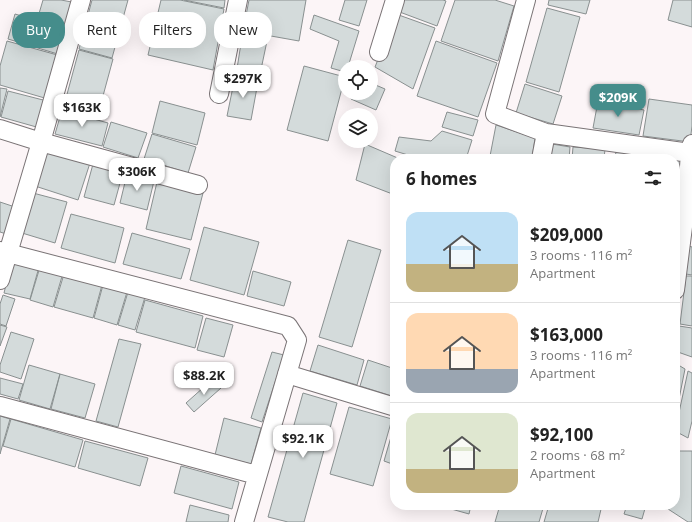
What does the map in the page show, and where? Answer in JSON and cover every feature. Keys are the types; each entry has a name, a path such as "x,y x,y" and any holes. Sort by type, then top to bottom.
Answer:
{"street":[{"path":"0,280 4,252 41,142 81,0"},
{"path":"219,94 238,0"},
{"path":"379,52 395,0"},
{"path":"526,0 495,114 546,133 691,149 689,197 680,257"},
{"path":"0,129 41,142 198,185"},
{"path":"542,154 546,133"},
{"path":"4,252 288,326 297,340 244,522"},
{"path":"286,374 390,405"},
{"path":"0,406 257,475"}],"building":[{"path":"43,0 61,0 77,3 74,12 73,12 70,27 65,25 65,12 39,12"},
{"path":"92,0 128,0 125,12 89,12"},
{"path":"161,0 180,0 224,9 223,12 214,12 214,48 217,48 213,70 148,55 150,48 206,48 206,12 158,12"},
{"path":"184,0 225,0 224,8"},
{"path":"249,0 306,0 299,41 272,36 272,12 247,12"},
{"path":"345,0 367,0 359,26 339,20"},
{"path":"401,0 446,1 437,26 397,11"},
{"path":"455,0 495,0 514,6 498,61 441,41"},
{"path":"549,0 590,0 586,14 548,5"},
{"path":"673,0 692,0 692,27 668,20"},
{"path":"547,8 580,17 559,92 526,82"},
{"path":"396,14 435,28 413,89 378,69 378,60"},
{"path":"314,15 359,31 350,60 338,60 338,70 331,68 339,41 310,29"},
{"path":"12,25 12,40 8,39"},
{"path":"65,29 69,30 65,42"},
{"path":"7,41 12,42 12,48 32,48 61,56 48,99 0,85 0,66"},
{"path":"436,41 497,63 478,117 417,96"},
{"path":"38,48 63,48 61,55"},
{"path":"79,48 115,48 112,58"},
{"path":"240,48 266,48 259,79 236,75"},
{"path":"79,50 113,59 97,118 63,109"},
{"path":"304,66 338,75 339,100 328,141 287,130"},
{"path":"235,77 258,82 251,120 227,116"},
{"path":"525,84 562,96 553,124 516,113"},
{"path":"378,86 385,89 377,108 371,108 353,100 378,100"},
{"path":"0,88 7,89 0,117"},
{"path":"8,91 47,101 40,128 1,117"},
{"path":"649,99 692,105 690,142 643,136"},
{"path":"160,101 205,113 197,145 152,133"},
{"path":"598,101 644,110 639,135 593,128"},
{"path":"62,110 108,123 102,146 55,134"},
{"path":"447,112 478,120 473,136 442,127"},
{"path":"111,122 147,133 138,158 103,147"},
{"path":"496,125 535,138 533,154 490,154"},
{"path":"442,131 472,140 468,154 405,154 395,151 399,137 431,141"},
{"path":"152,134 196,147 188,173 144,159"},
{"path":"552,144 570,147 569,154 551,154"},
{"path":"573,147 605,149 604,154 572,154"},
{"path":"364,148 374,148 390,155 390,193 356,180"},
{"path":"47,151 90,163 78,200 35,186"},
{"path":"616,151 637,154 616,154"},
{"path":"680,160 682,160 680,178"},
{"path":"93,164 123,172 114,205 84,197"},
{"path":"127,174 154,181 147,210 120,203"},
{"path":"157,182 203,193 191,240 146,229"},
{"path":"33,193 67,202 55,243 22,233"},
{"path":"0,202 21,209 13,236 0,232"},
{"path":"71,214 124,228 115,263 61,248"},
{"path":"204,227 259,242 244,295 190,280"},
{"path":"132,233 190,249 181,279 123,264"},
{"path":"348,240 381,250 352,347 319,337"},
{"path":"689,246 692,247 692,275 686,274"},
{"path":"12,260 39,267 30,299 4,293"},
{"path":"40,267 63,273 53,307 30,300"},
{"path":"253,271 291,282 284,306 247,296"},
{"path":"64,274 102,285 93,318 54,307"},
{"path":"686,276 692,276 692,326 680,324"},
{"path":"103,285 127,292 117,325 94,318"},
{"path":"128,292 145,297 135,330 118,325"},
{"path":"3,295 15,299 6,326 0,324 0,304"},
{"path":"145,300 203,316 195,348 136,332"},
{"path":"206,318 233,325 224,357 197,350"},
{"path":"0,325 7,327 0,346"},
{"path":"680,326 692,328 692,357 680,353"},
{"path":"11,332 34,339 21,379 0,372 0,365"},
{"path":"119,339 141,344 118,427 96,421"},
{"path":"318,345 364,360 357,385 310,371"},
{"path":"272,352 284,355 262,422 251,418"},
{"path":"368,360 390,367 390,395 360,386"},
{"path":"29,365 60,374 50,409 19,400"},
{"path":"680,366 685,369 680,394"},
{"path":"688,371 692,373 692,421 688,438 680,434 680,408"},
{"path":"60,374 95,384 85,418 51,409"},
{"path":"0,378 23,384 18,399 0,394"},
{"path":"213,379 221,388 194,412 186,403"},
{"path":"303,393 337,403 304,522 288,522 268,517"},
{"path":"349,407 390,418 390,426 373,486 330,474"},
{"path":"0,416 10,419 0,454"},
{"path":"224,418 261,428 251,464 215,455"},
{"path":"11,419 83,440 75,467 3,446"},
{"path":"390,440 390,463 384,461"},
{"path":"85,441 148,458 140,486 78,468"},
{"path":"680,451 692,451 692,522 688,522 670,510 680,510"},
{"path":"181,466 239,482 232,509 174,493"},
{"path":"190,505 229,515 228,522 186,522"},
{"path":"455,510 470,510 469,514"},
{"path":"499,510 543,510 539,522 495,522"},
{"path":"548,510 601,510 598,522 544,522"},
{"path":"625,510 645,510 642,519 624,514"}]}
